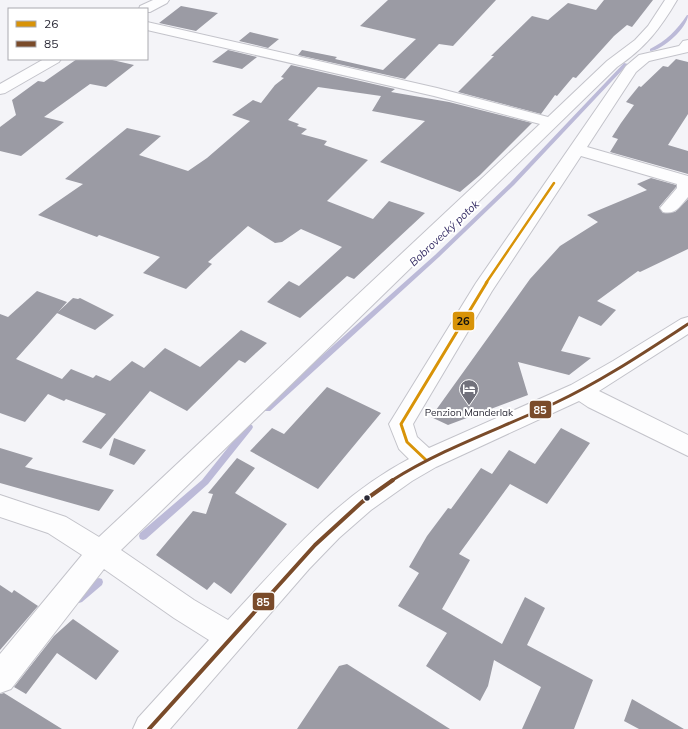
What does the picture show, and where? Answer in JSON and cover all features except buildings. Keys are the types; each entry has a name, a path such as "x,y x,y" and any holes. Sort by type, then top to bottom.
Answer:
{"street":[{"path":"147,8 164,0"},
{"path":"426,460 407,442 401,424 483,288 631,69 637,56 671,0"},
{"path":"148,26 437,92 550,122"},
{"path":"0,678 102,552 612,64 637,56 687,47"},
{"path":"0,90 52,60"},
{"path":"576,149 687,181 686,189 669,208"},
{"path":"149,729 185,686 231,638 299,562 346,514 380,488 426,460 505,426 580,390 688,324"},
{"path":"580,390 596,401 688,446"},
{"path":"0,506 57,525 102,552 184,609 231,638"}],"waterway":[{"name":"Bobrovecký potok","path":"652,50 673,36 688,16"},
{"name":"Bobrovecký potok","path":"267,409 437,256 512,184 626,64"},
{"name":"Bobrovecký potok","path":"143,536 205,482 249,427"},
{"name":"Bobrovecký potok","path":"79,599 99,582"}],"transit line":[{"name":"26","path":"426,460 407,442 401,424 483,288 554,183"},
{"name":"85","path":"149,729 315,545 345,516 379,489 427,460 580,391 621,367 688,324"}],"place":[{"name":"Penzion Manderlak","path":"469,406"}]}
